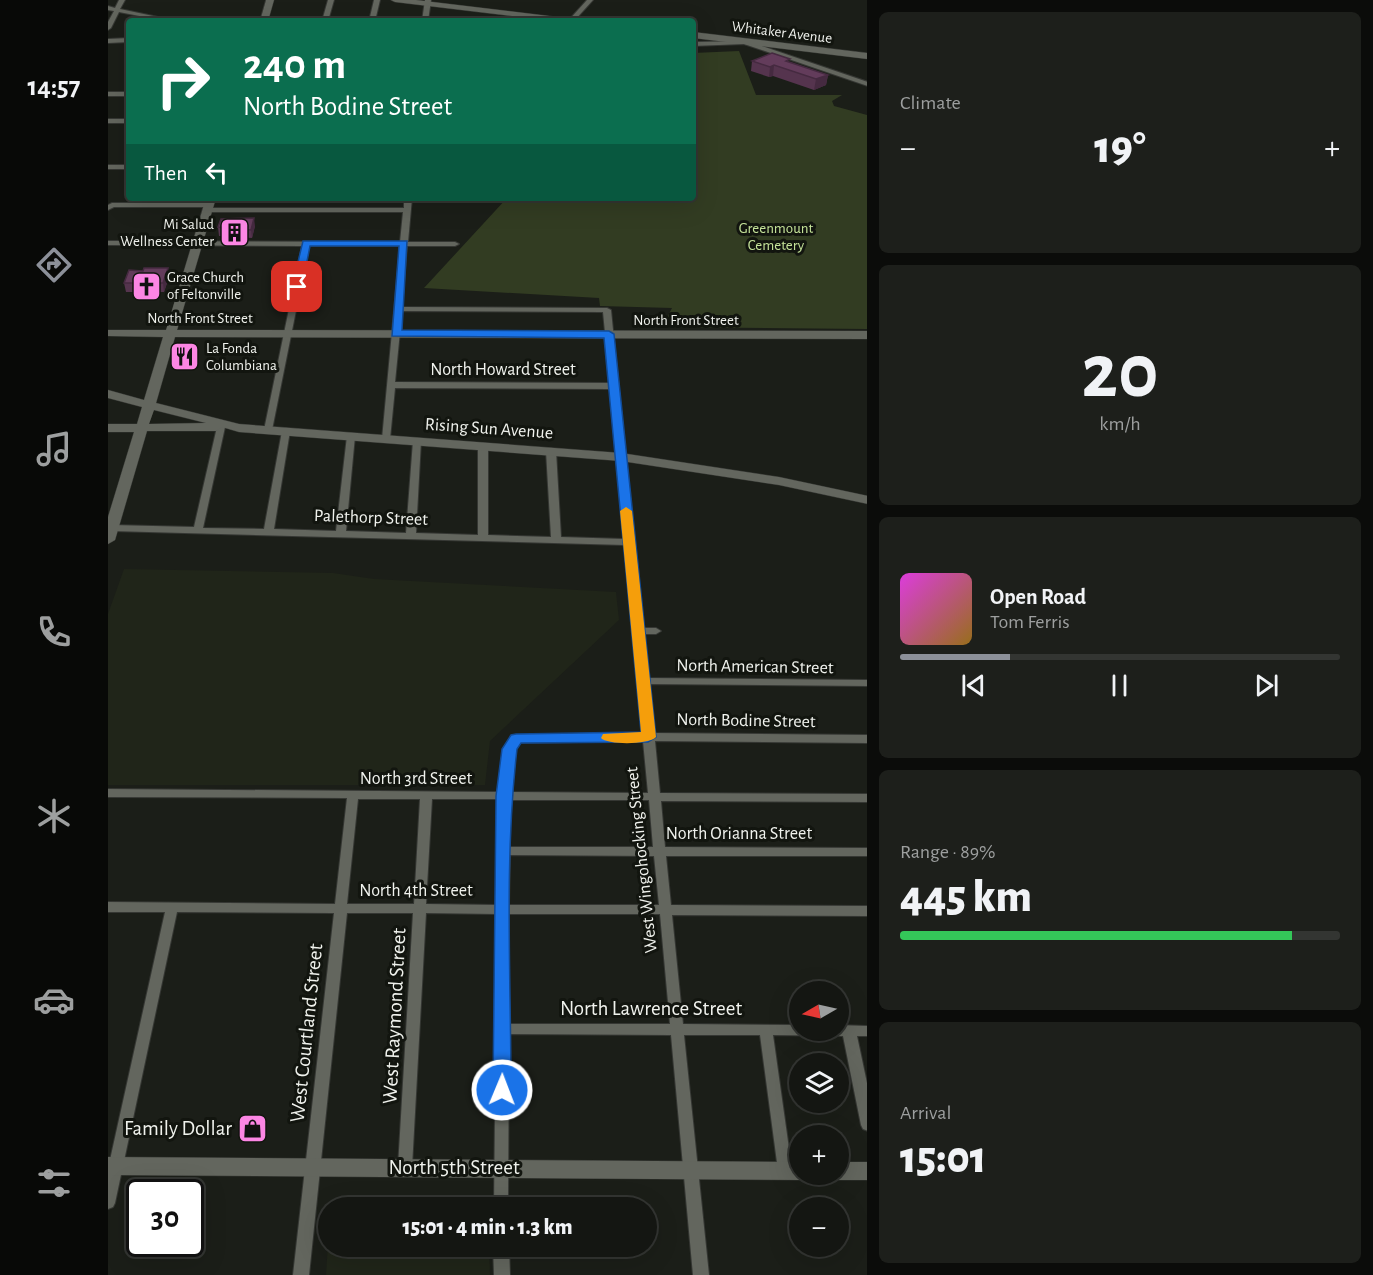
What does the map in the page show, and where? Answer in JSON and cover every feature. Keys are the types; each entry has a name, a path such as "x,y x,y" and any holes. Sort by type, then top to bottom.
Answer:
{"street":[{"path":"109,23 122,0"},
{"path":"265,18 270,0"},
{"path":"326,18 331,0"},
{"path":"373,18 376,0"},
{"path":"396,0 549,18"},
{"path":"575,18 590,0"},
{"path":"426,18 428,2"},
{"path":"108,8 158,18"},
{"name":"Whitaker Avenue","path":"696,35 867,56"},
{"path":"108,41 126,40"},
{"path":"696,44 745,42 867,84"},
{"path":"108,94 126,94"},
{"path":"108,121 126,121"},
{"path":"108,167 126,167"},
{"path":"386,439 408,201"},
{"path":"108,208 112,205 209,204 407,210"},
{"path":"110,534 209,204"},
{"path":"108,243 455,244"},
{"path":"268,430 306,243"},
{"name":"West Wingohocking Street","path":"398,309 607,310 701,1275"},
{"name":"North Front Street","path":"108,333 867,335"},
{"name":"North Howard Street","path":"392,385 614,387"},
{"name":"Rising Sun Avenue","path":"108,394 239,428 621,457 779,481 867,500"},
{"path":"198,530 221,427"},
{"path":"108,428 239,428"},
{"path":"269,531 286,431"},
{"path":"341,533 351,436"},
{"path":"411,535 417,441"},
{"path":"483,446 483,537"},
{"path":"551,451 556,539"},
{"name":"Palethorp Street","path":"110,534 198,530 269,531 629,542"},
{"path":"638,631 656,630"},
{"name":"North American Street","path":"643,681 867,683"},
{"name":"North Bodine Street","path":"504,796 510,749 516,740 648,737 867,739"},
{"name":"North 3rd Street","path":"108,793 867,798"},
{"name":"West Courtland Street","path":"301,1275 353,795"},
{"name":"West Raymond Street","path":"405,1167 426,796"},
{"path":"501,1197 504,796"},
{"name":"North Orianna Street","path":"502,851 867,852"},
{"name":"North 4th Street","path":"108,907 867,911"},
{"path":"108,1203 112,1166 172,907"},
{"name":"North Lawrence Street","path":"503,1029 789,1030"},
{"path":"766,1030 789,1154"},
{"path":"867,1031 849,1031 867,1125"},
{"name":"North 5th Street","path":"112,1166 789,1170"},
{"path":"849,1171 867,1171"},
{"path":"501,1257 502,1275"}],"shaded area":[{"path":"124,569 333,573 374,579 616,592 619,620 490,741 485,785 108,785 108,614"},
{"path":"327,1257 489,1257 490,1275 326,1275"}],"green space":[{"name":"Greenmount Cemetery","path":"739,51 756,95 842,95 832,101 834,106 867,115 867,329 662,327 672,308 600,306 599,298 424,288 504,201 696,201 696,53"}],"building":[{"path":"772,53 790,59 786,61 828,75 816,79 774,65 770,67 752,61"},
{"path":"254,218 251,230 218,227 221,219"},
{"path":"144,268 168,268 163,283 124,283 129,270 143,271"}],"slow traffic":[{"path":"608,738 648,737 626,511"}],"place":[{"name":"Mi Salud Wellness Center","path":"235,233"},
{"name":"Grace Church of Feltonville","path":"146,286"},
{"name":"La Fonda Columbiana","path":"185,357"},
{"name":"Family Dollar","path":"253,1128"}],"route":[{"path":"297,287 306,243 404,243 396,334 609,334 648,737 516,739 510,749 504,796 502,851 502,1090"}]}
